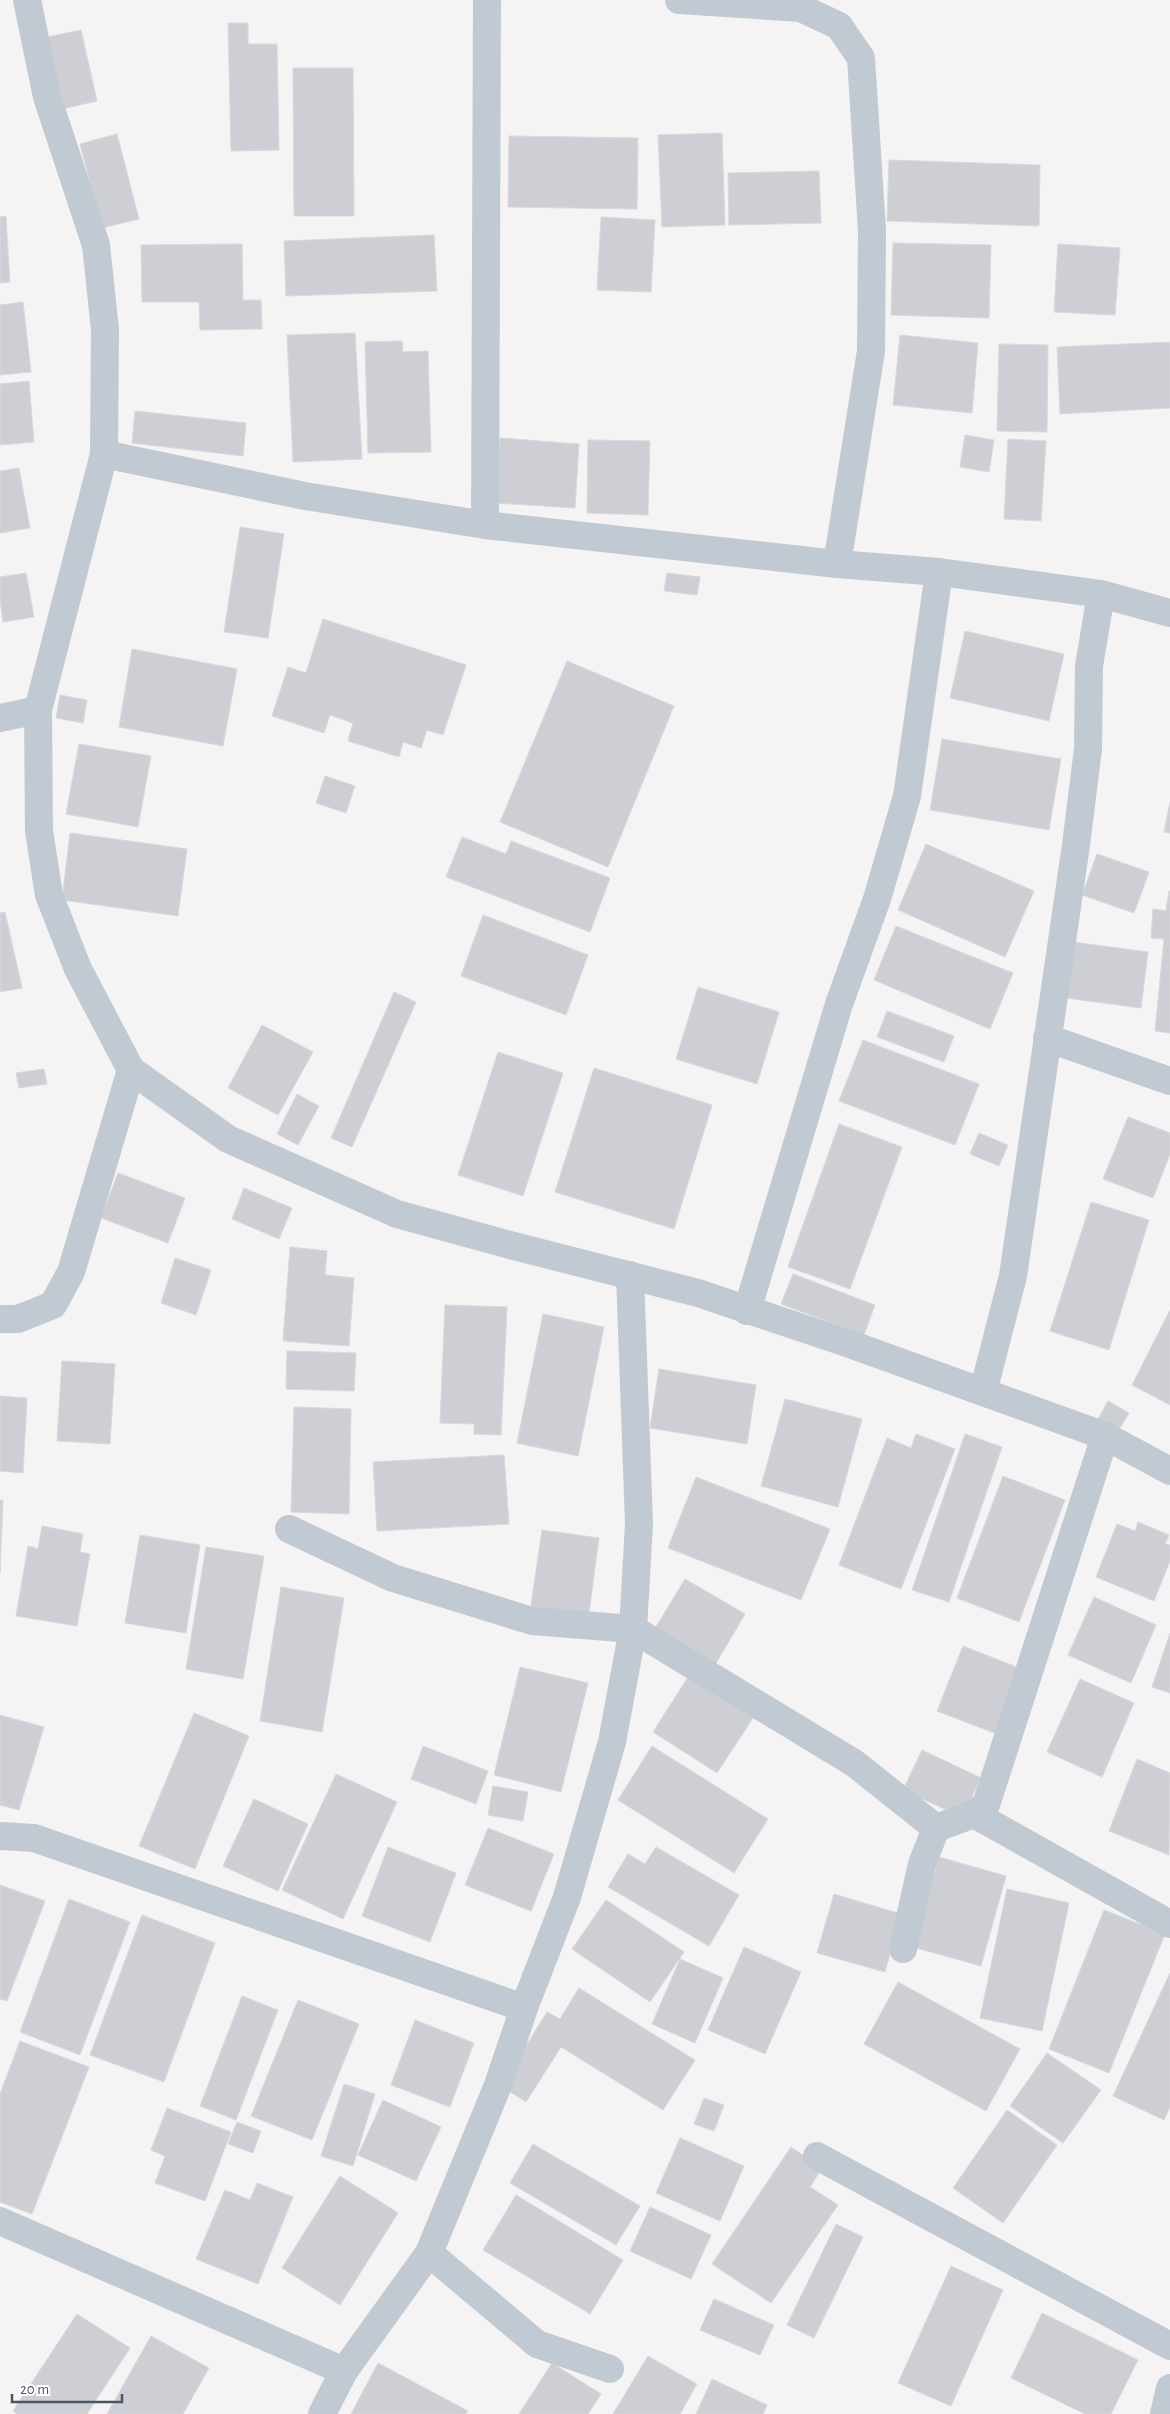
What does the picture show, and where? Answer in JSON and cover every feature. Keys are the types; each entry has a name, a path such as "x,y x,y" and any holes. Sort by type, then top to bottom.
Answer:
{"street":[{"path":"485,525 487,0"},
{"path":"679,0 801,8 839,26 861,58 872,231 870,351 837,564"},
{"path":"31,1 47,97 96,245 105,330 104,454 38,710 39,831 49,895 78,969 131,1070 228,1139 397,1214 698,1293 847,1343 1105,1436 1170,1471"},
{"path":"104,454 305,496 485,525 837,564 939,572 1101,594 1170,613"},
{"path":"747,1311 839,1004 877,899 907,796 939,572"},
{"path":"983,1392 1013,1276 1088,749 1089,666 1101,594"},
{"path":"0,718 38,710"},
{"path":"1048,1038 1170,1081"},
{"path":"0,1319 18,1319 53,1305 71,1272 131,1070"},
{"path":"322,2414 344,2371 429,2253 498,2085 524,2008 567,1898 612,1742 633,1630 639,1524 630,1275"},
{"path":"903,1949 922,1864 936,1828 974,1814 986,1805 1105,1436"},
{"path":"289,1530 394,1578 532,1622 633,1630 854,1763 936,1828"},
{"path":"974,1814 1170,1924"},
{"path":"0,1836 34,1838 524,2008"},
{"path":"817,2156 1170,2346"},
{"path":"0,2221 344,2371"},
{"path":"429,2253 537,2344 610,2369"},
{"path":"1164,2414 1170,2388"}],"building":[{"path":"228,23 248,23 248,44 277,44 279,150 231,151"},
{"path":"81,30 97,101 62,109 47,37"},
{"path":"293,68 353,68 354,216 294,216"},
{"path":"722,133 725,225 662,227 658,135"},
{"path":"117,134 139,219 102,228 80,144"},
{"path":"509,136 638,138 637,209 508,207"},
{"path":"889,160 1040,165 1039,226 887,221"},
{"path":"819,171 821,223 729,225 728,173"},
{"path":"6,216 10,282 0,283 0,217"},
{"path":"601,217 655,220 651,292 597,290"},
{"path":"434,235 437,291 286,296 284,241"},
{"path":"893,243 991,245 989,318 891,315"},
{"path":"242,244 243,300 261,300 262,329 200,330 199,302 142,302 141,245"},
{"path":"1058,244 1120,248 1115,315 1054,312"},
{"path":"23,302 31,372 0,375 0,305"},
{"path":"355,333 362,459 293,462 287,335"},
{"path":"900,335 978,343 972,413 893,405"},
{"path":"402,341 403,352 428,351 431,452 368,453 365,342"},
{"path":"1170,342 1170,408 1060,414 1057,347"},
{"path":"999,344 1048,345 1047,432 997,431"},
{"path":"29,381 34,442 0,445 0,384"},
{"path":"135,411 246,423 243,456 132,443"},
{"path":"965,435 994,440 989,472 960,467"},
{"path":"500,438 579,444 575,508 496,503"},
{"path":"1008,439 1046,441 1041,521 1004,519"},
{"path":"588,440 650,441 648,515 587,513"},
{"path":"19,468 30,528 0,533 0,471"},
{"path":"240,527 284,534 268,638 224,632"},
{"path":"26,573 34,617 3,622 0,600 0,577"},
{"path":"667,573 700,577 697,595 664,591"},
{"path":"323,619 466,665 443,735 427,730 421,748 403,742 399,757 348,741 353,723 330,715 324,733 272,716 288,667 306,673"},
{"path":"965,631 1064,654 1049,721 950,698"},
{"path":"132,649 237,669 223,746 119,727"},
{"path":"567,661 674,706 608,867 500,822"},
{"path":"60,695 87,700 83,723 56,718"},
{"path":"942,739 1061,759 1049,830 930,810"},
{"path":"79,744 151,756 138,827 66,814"},
{"path":"325,776 355,786 346,813 316,803"},
{"path":"1170,802 1170,833 1164,832"},
{"path":"70,833 187,849 178,916 62,900"},
{"path":"462,837 506,854 511,841 610,878 590,932 446,877"},
{"path":"926,844 1034,891 1005,957 898,910"},
{"path":"1097,854 1149,872 1134,913 1082,895"},
{"path":"1169,891 1170,1033 1155,1031 1164,939 1151,938 1153,909 1166,911"},
{"path":"5,912 22,988 0,992 0,913"},
{"path":"483,915 588,955 566,1015 461,976"},
{"path":"896,926 1013,973 990,1029 874,980"},
{"path":"1073,942 1148,952 1141,1008 1066,998"},
{"path":"698,987 779,1012 757,1084 676,1059"},
{"path":"394,992 416,1002 352,1147 331,1138"},
{"path":"887,1011 954,1036 944,1062 877,1037"},
{"path":"262,1025 313,1052 278,1115 228,1088"},
{"path":"863,1040 979,1084 955,1145 839,1101"},
{"path":"498,1052 563,1073 523,1196 458,1175"},
{"path":"594,1068 712,1105 674,1229 555,1192"},
{"path":"44,1069 47,1084 19,1088 16,1073"},
{"path":"297,1094 319,1106 298,1145 277,1134"},
{"path":"1128,1117 1170,1133 1170,1154 1153,1198 1103,1179"},
{"path":"839,1124 902,1147 850,1289 788,1267"},
{"path":"979,1133 1008,1145 999,1166 970,1154"},
{"path":"118,1173 185,1198 168,1243 101,1218"},
{"path":"244,1188 292,1208 279,1239 232,1219"},
{"path":"1091,1202 1149,1220 1109,1350 1050,1331"},
{"path":"290,1247 327,1251 325,1275 354,1278 349,1346 283,1341"},
{"path":"175,1258 211,1270 196,1315 161,1303"},
{"path":"793,1274 875,1305 864,1335 781,1304"},
{"path":"445,1305 507,1307 501,1435 474,1434 474,1424 440,1423"},
{"path":"1170,1310 1170,1405 1132,1385"},
{"path":"543,1314 604,1327 578,1456 517,1443"},
{"path":"287,1351 356,1353 354,1391 286,1389"},
{"path":"62,1361 115,1364 110,1444 57,1441"},
{"path":"659,1369 756,1385 747,1444 650,1428"},
{"path":"0,1396 27,1398 23,1473 0,1471"},
{"path":"785,1399 862,1419 838,1507 761,1486"},
{"path":"1108,1401 1129,1413 1114,1438 1094,1427"},
{"path":"294,1407 351,1409 349,1514 291,1512"},
{"path":"916,1434 955,1449 901,1589 839,1565 887,1438 911,1448"},
{"path":"965,1434 1002,1447 949,1602 912,1590"},
{"path":"504,1455 509,1524 377,1531 373,1462"},
{"path":"1003,1476 1065,1500 1019,1622 957,1598"},
{"path":"696,1477 830,1529 801,1600 668,1548"},
{"path":"0,1500 3,1500 0,1573"},
{"path":"1138,1522 1169,1535 1165,1544 1170,1545 1170,1561 1154,1601 1096,1577 1117,1524 1135,1531"},
{"path":"42,1526 83,1534 80,1552 90,1554 77,1626 16,1616 28,1546 38,1549"},
{"path":"542,1530 599,1538 588,1620 530,1612"},
{"path":"140,1535 200,1545 186,1633 125,1623"},
{"path":"206,1547 264,1556 243,1679 186,1669"},
{"path":"685,1579 745,1614 712,1670 651,1635"},
{"path":"281,1587 344,1598 322,1732 260,1721"},
{"path":"1094,1597 1156,1625 1131,1683 1068,1655"},
{"path":"1170,1633 1170,1693 1152,1687"},
{"path":"963,1646 1027,1671 1002,1736 937,1711"},
{"path":"520,1667 588,1683 561,1792 494,1775"},
{"path":"688,1677 753,1718 717,1773 653,1732"},
{"path":"1080,1679 1134,1703 1102,1777 1047,1752"},
{"path":"194,1713 249,1736 195,1869 139,1846"},
{"path":"0,1715 44,1727 19,1810 0,1805"},
{"path":"423,1746 488,1771 476,1804 411,1779"},
{"path":"652,1746 768,1819 734,1873 618,1800"},
{"path":"922,1750 981,1778 962,1817 903,1790"},
{"path":"1137,1759 1170,1773 1169,1855 1109,1831"},
{"path":"336,1774 397,1802 343,1919 282,1890"},
{"path":"493,1786 528,1792 523,1821 488,1815"},
{"path":"254,1799 308,1824 278,1891 223,1866"},
{"path":"488,1828 554,1854 531,1911 465,1885"},
{"path":"388,1847 456,1873 430,1942 362,1916"},
{"path":"656,1847 739,1895 709,1946 608,1887 628,1854 645,1864"},
{"path":"939,1857 1006,1876 981,1966 913,1947"},
{"path":"0,1885 45,1901 7,2001 0,1999"},
{"path":"1007,1889 1069,1903 1042,2031 980,2018"},
{"path":"834,1894 901,1914 885,1972 817,1953"},
{"path":"69,1899 130,1922 80,2055 20,2032"},
{"path":"606,1900 684,1952 650,2002 572,1949"},
{"path":"1104,1910 1165,1934 1109,2073 1049,2049"},
{"path":"142,1915 215,1943 164,2082 90,2055"},
{"path":"744,1947 801,1972 765,2054 708,2030"},
{"path":"680,1959 723,1978 695,2043 652,2024"},
{"path":"1170,1973 1170,2107 1164,2120 1113,2096"},
{"path":"898,1982 1020,2049 986,2111 864,2044"},
{"path":"579,1988 695,2060 663,2110 561,2047 526,2102 501,2086 547,2012 560,2019"},
{"path":"242,1996 278,2010 236,2120 200,2106"},
{"path":"298,2000 359,2024 312,2140 251,2116"},
{"path":"415,2020 474,2043 450,2107 391,2085"},
{"path":"20,2041 89,2067 32,2214 0,2202 0,2094"},
{"path":"1047,2053 1101,2090 1063,2143 1010,2106"},
{"path":"344,2084 375,2094 353,2166 321,2156"},
{"path":"704,2098 724,2105 714,2131 694,2124"},
{"path":"383,2100 441,2127 416,2181 358,2155"},
{"path":"167,2108 231,2132 205,2201 155,2183 165,2156 151,2150"},
{"path":"1007,2110 1057,2145 1003,2223 953,2188"},
{"path":"237,2122 261,2131 253,2153 228,2144"},
{"path":"680,2138 744,2166 720,2221 656,2193"},
{"path":"533,2144 640,2206 616,2245 510,2183"},
{"path":"791,2147 822,2168 810,2187 838,2205 771,2303 712,2264"},
{"path":"340,2176 398,2213 340,2305 282,2268"},
{"path":"257,2183 293,2197 258,2284 196,2259 225,2190 250,2200"},
{"path":"516,2195 623,2260 590,2314 483,2250"},
{"path":"650,2207 711,2235 691,2279 630,2251"},
{"path":"836,2224 863,2237 814,2338 787,2325"},
{"path":"951,2266 1003,2290 951,2406 898,2383"},
{"path":"714,2299 774,2325 760,2355 700,2330"},
{"path":"1042,2313 1138,2360 1111,2414 1085,2414 1011,2378"},
{"path":"77,2314 130,2348 87,2414 17,2414 13,2411"},
{"path":"151,2336 209,2368 183,2414 107,2414"},
{"path":"648,2356 697,2384 680,2414 613,2414"},
{"path":"378,2363 468,2411 466,2414 351,2414"},
{"path":"552,2363 601,2394 588,2414 519,2414"},
{"path":"712,2379 767,2405 763,2414 696,2414"}]}
